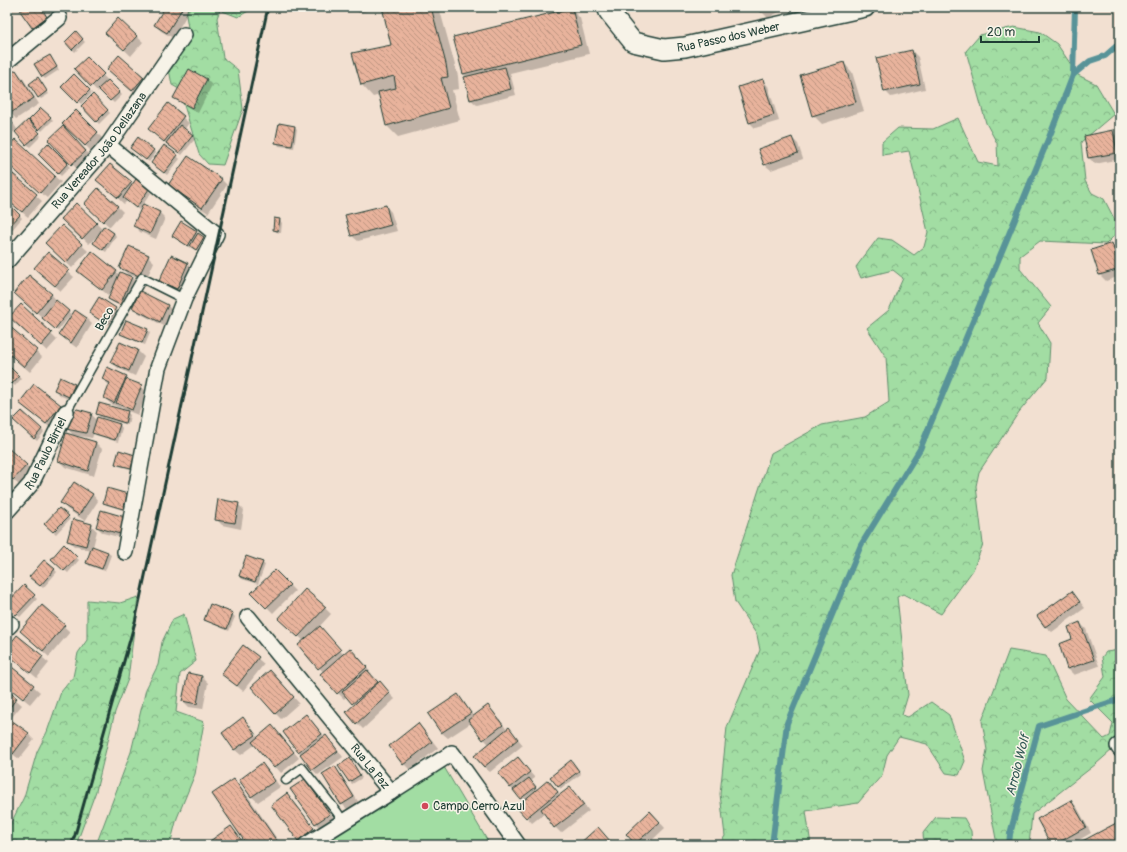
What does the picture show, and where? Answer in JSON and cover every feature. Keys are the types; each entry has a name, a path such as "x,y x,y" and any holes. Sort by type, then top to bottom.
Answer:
{"street":[{"name":"Rua Passo dos Weber","path":"607,7 609,12 633,42 664,49 685,47 865,7"},
{"path":"7,61 60,18"},
{"name":"Rua Vereador João Dellazana","path":"8,257 108,145 184,35"},
{"path":"108,145 216,234 184,299 158,368 125,552"},
{"name":"Rua Paulo Birriel","path":"7,511 30,484 66,412"},
{"name":"Rua La Paz","path":"248,617 391,792 452,753 518,845"},
{"path":"306,845 391,792"}],"lane":[{"name":"Beco","path":"66,412 142,278 184,299"},
{"path":"286,780 302,768 343,821"}],"green space":[{"path":"188,7 255,7 238,17 220,10 217,18 223,58 238,70 243,109 223,165 208,164 199,154 179,89 172,85 168,64 189,34 186,15"},
{"path":"304,7 324,7 318,12 308,11"},
{"path":"1014,27 1040,32 1057,44 1078,75 1096,84 1114,114 1081,142 1085,181 1092,193 1104,199 1120,230 1106,244 1040,241 1020,256 1020,269 1051,307 1038,323 1050,343 1048,377 1019,412 979,472 976,486 983,544 973,570 941,614 903,594 897,597 908,695 902,715 908,717 931,702 949,715 965,761 959,775 946,773 927,744 899,737 887,755 882,775 858,803 806,811 811,845 719,845 725,836 720,794 727,727 760,650 757,635 735,602 731,575 771,453 822,425 865,417 889,402 886,357 867,328 889,310 903,278 893,270 861,278 856,267 878,238 892,240 914,255 924,247 928,232 909,151 882,155 882,142 898,128 933,129 958,118 978,162 998,166 997,143 986,123 966,51 980,35"},
{"path":"138,597 128,679 115,712 96,791 76,845 7,845 7,831 24,797 37,752 47,732 61,692 73,677 78,653 87,640 87,600 120,603"},
{"path":"184,614 196,661 180,674 176,712 204,722 195,774 177,818 170,845 96,845 131,752 146,689 158,665 162,642 173,619"},
{"path":"1009,650 1046,656 1066,699 1104,739 1110,736 1113,723 1089,699 1105,677 1102,657 1106,652 1120,650 1120,743 1096,764 1032,814 1029,845 995,845 996,839 983,771 987,750 982,721"},
{"name":"Campo Cerro Azul","path":"444,767 490,845 322,845"},
{"path":"936,817 964,818 971,831 972,845 924,845 923,833"}],"building":[{"path":"26,7 41,7 47,17 32,28 20,11"},
{"path":"56,7 65,7 60,12"},
{"path":"165,7 183,7 167,33 154,25"},
{"path":"382,7 431,7 446,64 448,77 441,78 449,108 386,126 378,92 396,88 394,76 361,85 352,53 391,45"},
{"path":"758,7 771,7 761,12"},
{"path":"572,8 581,45 463,74 453,37"},
{"path":"118,18 137,36 124,50 105,33"},
{"path":"76,31 83,39 72,50 65,42"},
{"path":"912,50 920,84 884,92 876,58"},
{"path":"50,55 57,67 42,77 34,64"},
{"path":"119,55 144,77 132,91 107,69"},
{"path":"87,57 104,74 91,87 74,69"},
{"path":"844,62 856,102 812,116 800,75"},
{"path":"505,67 511,89 470,100 464,77"},
{"path":"189,69 207,79 192,108 173,98"},
{"path":"16,70 34,98 9,114 7,111 7,76"},
{"path":"74,74 90,90 77,103 61,87"},
{"path":"38,77 47,91 38,98 29,84"},
{"path":"763,79 774,115 749,123 738,87"},
{"path":"108,80 120,92 110,101 98,89"},
{"path":"93,94 108,110 96,122 81,106"},
{"path":"168,103 184,116 164,142 148,129"},
{"path":"41,108 51,117 39,130 29,120"},
{"path":"76,110 98,132 85,146 62,124"},
{"path":"7,115 13,124 7,127"},
{"path":"28,120 40,133 26,145 15,132"},
{"path":"279,123 295,126 292,146 275,143"},
{"path":"180,125 193,135 179,153 166,143"},
{"path":"63,126 86,151 71,165 48,140"},
{"path":"1113,130 1117,153 1088,158 1084,136"},
{"path":"138,137 154,150 146,160 130,148"},
{"path":"792,137 798,153 764,165 758,149"},
{"path":"15,139 55,176 40,193 7,163 7,148"},
{"path":"48,143 68,163 58,174 38,154"},
{"path":"164,145 178,155 164,173 151,163"},
{"path":"188,156 222,179 202,208 168,185"},
{"path":"110,164 132,182 118,198 96,180"},
{"path":"7,169 37,194 22,212 7,200"},
{"path":"136,179 149,189 136,208 123,198"},
{"path":"98,188 118,206 103,222 84,204"},
{"path":"76,203 97,223 82,239 61,219"},
{"path":"143,204 160,212 150,234 133,226"},
{"path":"10,205 20,215 8,228 7,208"},
{"path":"386,205 391,225 351,236 345,215"},
{"path":"274,218 280,219 278,231 273,230"},
{"path":"181,221 197,231 188,246 172,236"},
{"path":"62,225 82,244 66,263 45,243"},
{"path":"104,226 114,233 103,250 93,243"},
{"path":"198,233 204,237 196,250 190,246"},
{"path":"1112,243 1120,269 1099,275 1091,250"},
{"path":"129,246 149,255 139,276 119,268"},
{"path":"92,251 117,271 102,290 77,271"},
{"path":"48,252 69,270 55,286 34,268"},
{"path":"171,255 188,263 177,289 159,281"},
{"path":"120,272 132,277 120,305 108,299"},
{"path":"29,275 52,294 36,313 14,293"},
{"path":"140,291 168,305 160,322 132,308"},
{"path":"99,297 116,308 106,324 89,313"},
{"path":"56,300 69,311 55,329 42,318"},
{"path":"21,304 52,333 41,346 9,317"},
{"path":"75,310 87,318 71,343 59,334"},
{"path":"126,320 148,329 142,343 120,334"},
{"path":"7,324 37,350 24,367 7,352"},
{"path":"120,342 138,350 129,371 110,362"},
{"path":"7,364 19,376 12,384 7,379"},
{"path":"107,367 127,376 114,403 104,398 110,383 102,379"},
{"path":"60,377 75,384 69,397 54,390"},
{"path":"126,379 142,385 132,410 116,403"},
{"path":"34,384 61,405 46,424 19,403"},
{"path":"99,403 128,411 125,423 96,414"},
{"path":"77,409 92,413 86,433 66,429 72,413"},
{"path":"7,410 13,414 7,421"},
{"path":"22,411 42,429 34,439 13,420"},
{"path":"97,417 120,424 115,440 92,433"},
{"path":"66,433 96,442 88,471 58,461"},
{"path":"7,447 27,465 13,480 7,475"},
{"path":"119,450 135,455 131,468 115,464"},
{"path":"74,482 93,494 79,515 60,503"},
{"path":"107,488 128,494 123,509 103,503"},
{"path":"218,499 239,503 235,523 215,520"},
{"path":"59,508 69,516 53,532 44,524"},
{"path":"101,510 125,517 120,534 96,527"},
{"path":"73,519 92,524 86,546 67,541"},
{"path":"64,544 77,557 64,571 51,559"},
{"path":"92,546 108,552 102,569 86,563"},
{"path":"246,556 263,562 255,582 239,576"},
{"path":"44,560 55,569 40,586 29,577"},
{"path":"275,570 290,585 266,608 251,593"},
{"path":"24,585 35,595 16,615 7,606 7,603"},
{"path":"7,589 13,595 7,602"},
{"path":"305,589 326,607 298,637 278,619"},
{"path":"1072,591 1080,602 1045,627 1037,616"},
{"path":"210,604 233,613 227,629 204,620"},
{"path":"42,605 65,625 43,651 20,631"},
{"path":"1080,622 1094,660 1067,669 1059,644 1072,639 1068,627"},
{"path":"320,626 341,650 318,669 298,645"},
{"path":"17,635 43,656 30,673 7,654 7,648"},
{"path":"243,645 259,657 237,686 221,674"},
{"path":"350,648 367,667 337,694 320,674"},
{"path":"7,663 34,685 23,699 7,686"},
{"path":"270,670 294,697 275,714 251,687"},
{"path":"367,670 378,682 352,704 342,692"},
{"path":"188,673 202,676 197,704 182,701"},
{"path":"380,681 390,693 356,724 346,712"},
{"path":"7,690 17,698 7,711"},
{"path":"458,694 471,713 441,733 428,714"},
{"path":"488,705 503,725 483,740 468,720"},
{"path":"306,714 322,734 298,752 283,732"},
{"path":"7,717 29,733 13,754 7,750"},
{"path":"243,717 256,735 234,750 222,733"},
{"path":"418,723 432,742 403,765 389,746"},
{"path":"272,725 294,752 274,768 252,742"},
{"path":"509,727 518,739 484,767 474,756"},
{"path":"326,735 338,751 312,770 300,754"},
{"path":"518,757 530,772 510,788 498,773"},
{"path":"350,758 360,775 349,782 338,766"},
{"path":"571,760 579,771 558,787 550,777"},
{"path":"262,763 275,781 251,797 239,780"},
{"path":"335,766 354,797 341,805 322,774"},
{"path":"529,778 536,787 520,799 513,790"},
{"path":"234,779 279,844 278,845 247,845 212,794"},
{"path":"305,779 330,814 315,824 290,789"},
{"path":"548,780 558,792 526,818 516,807"},
{"path":"570,787 584,805 554,828 541,809"},
{"path":"287,793 314,828 298,841 271,805"},
{"path":"1071,800 1086,827 1054,845 1051,845 1037,819"},
{"path":"650,811 660,822 635,844 626,834"},
{"path":"1120,821 1120,845 1075,845"},
{"path":"231,826 245,845 212,845 210,841"},
{"path":"598,827 611,842 607,845 578,845"}],"waterway":[{"path":"772,845 787,723 861,545 920,449 1052,130 1073,75 1075,7"},
{"path":"1073,75 1090,61 1105,56 1120,43"},
{"name":"Arroio Wolf","path":"1009,845 1010,834 1039,726 1120,699"}],"railway":[{"path":"71,845 135,622 268,7"}],"place":[{"name":"Campo Cerro Azul","path":"425,806"}]}
